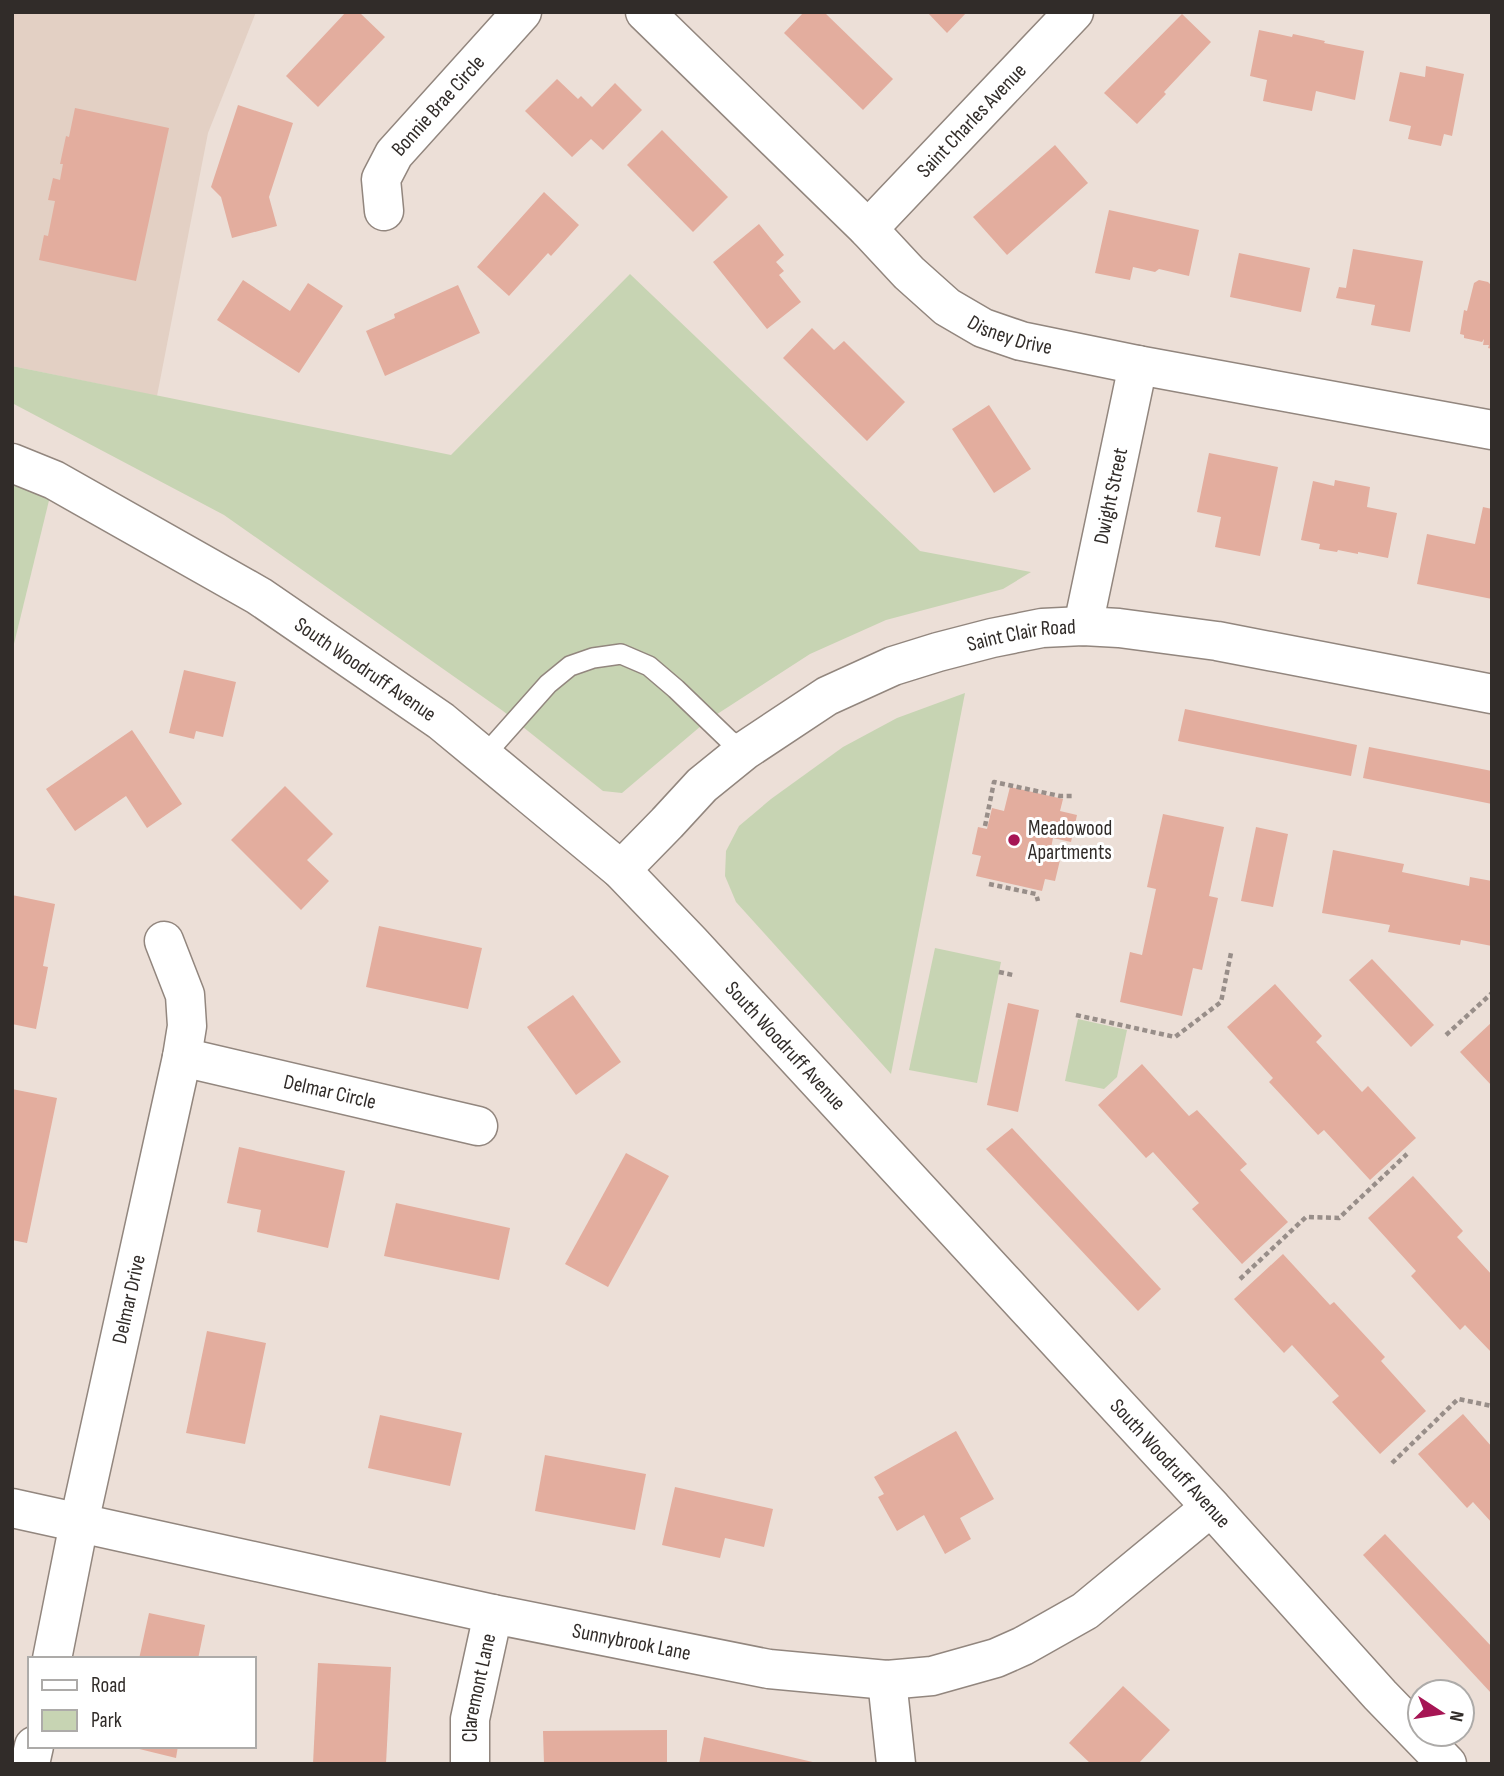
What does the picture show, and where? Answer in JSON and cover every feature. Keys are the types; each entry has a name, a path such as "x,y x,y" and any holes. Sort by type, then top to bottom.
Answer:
{"street":[{"name":"Bonnie Brae Circle","path":"384,211 381,179 394,153 522,12"},
{"name":"Disney Drive","path":"645,12 868,229 909,273 947,307 984,328 1021,341 1138,365 1492,430"},
{"name":"Saint Charles Avenue","path":"868,229 1074,12"},
{"name":"Dwight Street","path":"1083,626 1138,365"},
{"name":"South Woodruff Avenue","path":"12,463 54,480 259,596 442,721 621,870 1211,1507 1380,1695 1447,1764"},
{"name":"Saint Clair Road","path":"621,870 702,785 744,751 827,696 893,666 992,638 1042,628 1119,628 1217,641 1492,694"},
{"name":"Delmar Drive","path":"52,1657 187,1026 185,995 164,941"},
{"name":"Delmar Circle","path":"182,1057 478,1126"},
{"name":"Sunnybrook Lane","path":"12,1508 493,1614 769,1669 887,1680 932,1676 996,1658 1023,1646 1084,1611 1211,1507"},
{"name":"Claremont Lane","path":"470,1764 470,1719 493,1614"},
{"path":"887,1680 896,1764"}],"lane":[{"path":"484,756 548,684 570,666 593,658 621,654 649,666 744,751"}],"path":[{"path":"985,826 994,782 1060,796 1073,796"},
{"path":"989,884 1036,894 1038,901"},
{"path":"1076,1015 1175,1037 1221,1002 1231,953"},
{"path":"999,972 1013,975"},
{"path":"1446,1035 1492,993"},
{"path":"1240,1279 1306,1217 1339,1217 1407,1154"},
{"path":"1392,1463 1458,1398 1492,1406"}],"shaded area":[{"path":"12,12 256,12 208,133 157,396 12,366"}],"green space":[{"path":"630,274 920,551 1031,572 1003,589 886,620 810,654 708,720 622,793 603,791 503,711 224,515 12,403 12,366 451,455"},
{"path":"12,463 54,480 12,652"},
{"path":"965,693 891,1074 736,902 725,876 726,851 739,826 771,799 843,747 897,718"},
{"path":"935,948 1001,962 977,1083 909,1070"},
{"path":"1078,1019 1127,1030 1117,1077 1104,1089 1065,1081"}],"building":[{"path":"346,12 359,12 385,37 318,107 286,76"},
{"path":"804,12 824,12 893,79 863,110 784,33"},
{"path":"927,12 967,12 947,33"},
{"path":"1182,14 1211,42 1137,124 1104,93"},
{"path":"1259,30 1292,37 1293,34 1364,51 1355,100 1316,91 1312,111 1263,101 1267,80 1250,76"},
{"path":"1426,66 1464,74 1452,136 1444,134 1441,146 1408,139 1411,126 1389,121 1400,72 1425,77"},
{"path":"557,79 578,99 581,96 592,107 615,83 642,110 603,150 591,139 572,157 525,111"},
{"path":"238,105 293,123 269,197 277,226 232,238 221,197 211,187"},
{"path":"75,108 169,128 136,281 39,260 44,235 48,236 55,201 48,200 53,178 60,180 63,164 60,164"},
{"path":"662,130 728,197 693,232 627,165"},
{"path":"1055,145 1088,183 1007,255 973,217"},
{"path":"544,192 579,225 551,256 548,253 509,296 477,267"},
{"path":"1109,210 1199,230 1189,276 1159,269 1155,272 1133,267 1130,280 1095,273"},
{"path":"759,224 784,255 776,262 784,271 779,275 801,302 767,329 713,262"},
{"path":"1353,249 1423,261 1410,332 1371,325 1375,305 1336,298 1339,287 1346,288"},
{"path":"1239,253 1310,268 1301,312 1230,297"},
{"path":"243,280 290,311 308,283 343,306 299,373 217,320"},
{"path":"1479,280 1492,286 1492,349 1488,348 1489,345 1483,345 1484,339 1482,342 1464,338 1464,335 1460,334 1464,310 1467,311 1474,283"},
{"path":"458,285 480,333 385,376 366,331 395,318 394,314"},
{"path":"812,328 834,350 844,341 905,402 867,441 783,358"},
{"path":"989,405 1031,469 994,493 952,429"},
{"path":"1209,453 1278,467 1260,556 1215,547 1221,517 1197,512"},
{"path":"1335,480 1370,487 1367,507 1397,513 1388,558 1319,549 1320,544 1301,540 1313,481 1334,486"},
{"path":"1483,507 1492,509 1492,599 1417,584 1427,534 1475,544"},
{"path":"184,670 236,682 223,737 196,731 194,739 169,733"},
{"path":"1185,709 1357,745 1351,776 1178,741"},
{"path":"132,730 182,804 147,828 126,796 75,831 46,789"},
{"path":"1369,747 1492,771 1492,804 1363,778"},
{"path":"285,786 333,834 307,860 329,881 301,910 231,840"},
{"name":"Meadowood Apartments","path":"1010,787 1063,799 1060,811 1077,815 1071,842 1053,838 1050,853 1061,856 1055,881 1045,879 1042,891 976,876 981,856 972,854 978,827 987,829 992,808 1004,811"},
{"path":"1163,814 1224,827 1209,896 1218,898 1202,970 1193,968 1182,1016 1120,1002 1130,952 1142,955 1156,889 1147,887"},
{"path":"1256,827 1288,834 1273,907 1241,901"},
{"path":"1333,850 1404,864 1402,872 1469,886 1470,877 1492,881 1492,946 1461,940 1460,945 1388,932 1390,925 1322,913"},
{"path":"12,895 55,904 43,966 48,967 36,1029 12,1024"},
{"path":"379,926 482,948 468,1009 366,987"},
{"path":"1372,959 1434,1025 1411,1047 1349,980"},
{"path":"1275,984 1322,1036 1316,1042 1362,1092 1368,1086 1416,1138 1370,1180 1324,1130 1318,1135 1269,1082 1273,1078 1227,1027"},
{"path":"573,995 621,1062 576,1095 527,1027"},
{"path":"1008,1003 1039,1010 1018,1112 987,1105"},
{"path":"1492,1022 1492,1086 1460,1052"},
{"path":"1142,1064 1189,1116 1197,1110 1247,1164 1240,1170 1288,1222 1242,1264 1192,1209 1199,1203 1153,1152 1146,1158 1098,1105"},
{"path":"12,1089 57,1098 27,1243 12,1240"},
{"path":"1012,1128 1161,1289 1138,1311 986,1149"},
{"path":"239,1147 345,1171 328,1248 257,1232 261,1210 227,1203"},
{"path":"626,1153 669,1176 608,1287 565,1264"},
{"path":"1413,1176 1463,1231 1457,1237 1492,1275 1492,1353 1465,1325 1460,1330 1411,1276 1416,1271 1368,1218"},
{"path":"396,1203 510,1228 499,1280 384,1256"},
{"path":"1283,1254 1330,1305 1334,1302 1385,1357 1381,1361 1426,1411 1380,1454 1332,1402 1339,1396 1292,1345 1284,1353 1234,1299"},
{"path":"207,1331 266,1343 245,1444 186,1433"},
{"path":"1463,1414 1492,1447 1492,1523 1473,1502 1467,1508 1418,1454"},
{"path":"380,1415 462,1433 450,1486 368,1468"},
{"path":"956,1431 994,1499 960,1518 971,1539 945,1554 924,1515 897,1531 878,1497 884,1494 874,1477"},
{"path":"545,1455 646,1474 635,1530 535,1511"},
{"path":"675,1487 773,1509 764,1547 725,1538 720,1558 662,1545"},
{"path":"1385,1534 1492,1647 1492,1694 1363,1555"},
{"path":"149,1613 205,1625 198,1657 139,1657"},
{"path":"318,1663 391,1667 386,1764 313,1764"},
{"path":"1123,1686 1170,1730 1138,1764 1091,1764 1069,1743"},
{"path":"667,1730 667,1764 544,1764 543,1731"},
{"path":"704,1737 817,1763 817,1764 699,1764"},
{"path":"135,1748 178,1748 176,1758"}],"place":[{"name":"Meadowood Apartments","path":"1014,840"}]}
